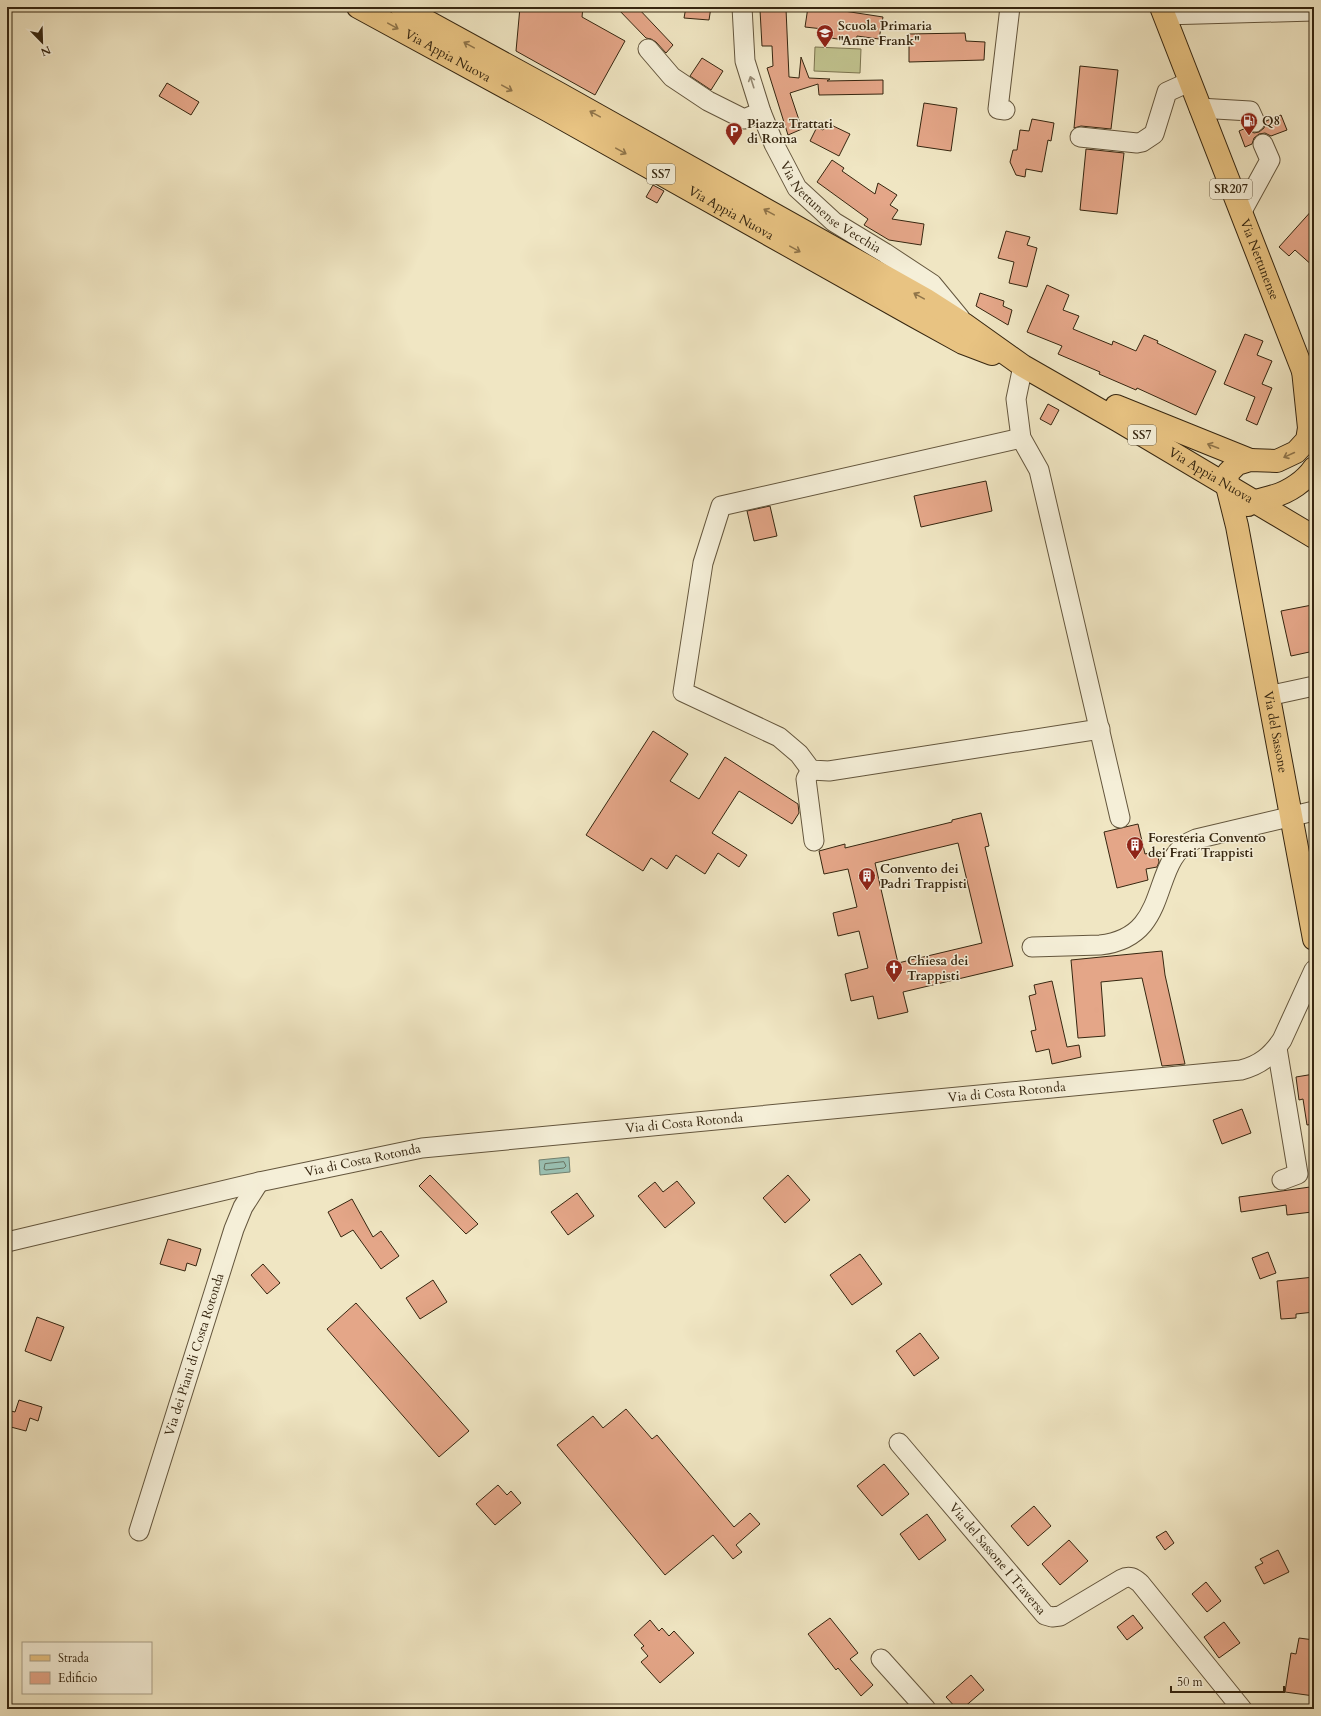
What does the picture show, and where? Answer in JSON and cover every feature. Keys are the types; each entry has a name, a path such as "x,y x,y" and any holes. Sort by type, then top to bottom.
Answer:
{"main road":[{"name":"Via Appia Nuova","path":"358,7 549,111 956,339 1023,366"},
{"name":"Via Appia Nuova","path":"401,7 565,97 925,299 964,324 1023,366 1125,424 1314,537"},
{"name":"Via Nettunense","path":"1162,11 1314,401"},
{"path":"1227,486 1228,473 1237,464 1250,460 1277,461 1296,452 1307,440 1309,428 1303,370"},
{"path":"1056,386 1120,407 1250,460"},
{"path":"1237,526 1245,507 1254,501 1276,496 1295,486 1309,476 1314,468"},
{"name":"Via del Sassone","path":"1227,486 1237,526 1314,939"}],"street":[{"name":"Via Nettunense Vecchia","path":"742,7 745,61 761,112 774,144 797,188 834,222 932,284 964,324"},
{"path":"1005,110 998,109 1010,7"},
{"path":"1162,11 1314,11"},
{"path":"648,49 672,77 708,102 744,119 761,112"},
{"path":"1080,137 1137,143 1142,142 1154,134 1166,92 1189,82"},
{"path":"1200,108 1250,111 1255,122"},
{"path":"1241,213 1270,160 1263,144"},
{"path":"1023,366 1016,399 1020,438 1039,470 1120,818"},
{"path":"1020,438 721,506 703,563 683,692 780,738 799,754 811,770 829,771 1100,729"},
{"path":"1268,696 1314,686"},
{"path":"811,770 806,779 814,841"},
{"path":"1032,947 1100,945 1127,939 1145,922 1153,908 1175,855 1183,845 1196,839 1314,811"},
{"name":"Via di Costa Rotonda","path":"7,1242 259,1182 422,1148 1233,1072 1257,1065 1277,1048 1314,970"},
{"path":"1277,1048 1298,1174 1282,1180"},
{"name":"Via dei Piani di Costa Rotonda","path":"139,1531 234,1229 246,1202 259,1182"},
{"name":"Via del Sassone I Traversa","path":"899,1443 1045,1615 1052,1617 1060,1616 1122,1579 1128,1577 1135,1579 1140,1583 1242,1709"},
{"path":"881,1659 926,1709"}],"green space":[{"path":"815,47 861,49 860,73 814,71"}],"water":[{"path":"569,1157 570,1172 540,1175 539,1160"}],"building":[{"path":"520,7 583,7 582,17 625,41 595,95 516,51"},
{"path":"616,7 637,7 673,45 666,53 656,42 646,38"},
{"path":"686,7 711,7 709,20 684,18"},
{"path":"808,7 831,7 831,9 883,17 879,39 857,36 856,42 831,38 832,30 805,27"},
{"path":"786,9 789,77 799,78 801,57 809,78 830,79 827,81 883,80 883,94 819,95 818,84 790,93 802,129 788,135 767,68 773,66 772,46 762,46 760,10"},
{"path":"965,33 966,41 985,42 984,60 909,62 909,34"},
{"path":"702,58 723,71 711,90 690,76"},
{"path":"1080,66 1118,70 1111,129 1081,126 1074,128"},
{"path":"167,83 199,102 191,115 159,96"},
{"path":"924,103 957,108 951,151 917,146"},
{"path":"1281,115 1287,130 1271,136 1265,133 1259,134 1254,138 1252,144 1245,147 1239,131 1246,128 1254,133 1259,132 1264,128 1266,121"},
{"path":"1032,119 1054,123 1051,141 1048,140 1042,172 1026,169 1025,177 1016,175 1010,162 1013,150 1017,150 1020,130 1029,131"},
{"path":"827,123 850,134 839,156 810,141 817,127 823,130"},
{"path":"1086,149 1124,153 1117,214 1080,210"},
{"path":"832,160 844,168 842,171 875,194 878,183 897,195 890,205 898,210 892,219 924,224 921,245 889,240 864,225 868,219 817,182"},
{"path":"653,185 664,191 657,203 646,197"},
{"path":"1314,208 1314,267 1295,250 1289,256 1279,247"},
{"path":"1006,231 1030,237 1027,245 1037,248 1027,287 1009,283 1014,262 998,258"},
{"path":"1047,285 1069,295 1063,310 1079,316 1073,329 1112,345 1113,341 1136,351 1144,335 1158,341 1157,343 1216,371 1196,415 1137,388 1136,390 1099,374 1100,372 1058,354 1062,346 1027,332"},
{"path":"980,293 1004,301 1003,306 1012,310 1008,325 976,306"},
{"path":"1245,334 1263,341 1257,355 1272,361 1262,384 1272,388 1257,425 1246,420 1255,397 1224,384"},
{"path":"1048,404 1059,410 1051,425 1040,419"},
{"path":"986,481 992,511 921,527 914,496"},
{"path":"770,506 777,536 754,541 747,511"},
{"path":"1312,605 1314,615 1314,651 1291,656 1281,611"},
{"path":"653,731 688,754 670,781 699,799 725,757 798,804 799,813 792,824 739,791 712,833 747,855 739,867 718,853 705,874 676,855 667,869 651,858 643,871 586,835"},
{"path":"981,813 989,846 985,847 1013,966 903,992 908,1012 878,1019 873,996 851,1001 845,974 868,968 859,931 838,936 833,913 857,907 848,869 824,874 819,851 845,844 845,848 952,822 952,820","holes":["958,843 982,943 898,963 875,863"]},
{"name":"Foresteria Convento dei Frati Trappisti","path":"1138,824 1145,854 1157,851 1159,862 1157,867 1146,869 1148,880 1117,888 1104,832"},
{"path":"1162,951 1165,975 1185,1064 1162,1066 1142,978 1101,982 1105,1036 1078,1038 1071,960"},
{"path":"1052,981 1067,1047 1079,1045 1081,1057 1052,1064 1049,1049 1036,1052 1031,1031 1036,1030 1029,996 1036,994 1034,985"},
{"path":"1314,1074 1314,1124 1307,1125 1303,1099 1299,1100 1296,1077"},
{"path":"1242,1109 1251,1133 1222,1144 1213,1120"},
{"path":"430,1175 478,1224 466,1234 419,1186"},
{"path":"788,1175 810,1200 785,1223 763,1198"},
{"path":"677,1181 695,1203 665,1228 638,1196 655,1182 663,1192"},
{"path":"1310,1187 1312,1212 1287,1215 1286,1205 1241,1212 1239,1197"},
{"path":"577,1193 594,1216 568,1235 551,1212"},
{"path":"352,1199 373,1237 381,1231 399,1256 381,1269 353,1230 341,1237 328,1212"},
{"path":"168,1239 201,1249 196,1266 187,1263 185,1271 160,1264"},
{"path":"1268,1252 1276,1273 1260,1279 1252,1258"},
{"path":"860,1254 882,1284 852,1305 830,1275"},
{"path":"263,1264 280,1283 267,1294 251,1275"},
{"path":"1314,1277 1314,1312 1296,1314 1296,1318 1281,1319 1277,1281"},
{"path":"433,1280 447,1302 420,1319 406,1298"},
{"path":"356,1303 469,1431 439,1457 327,1329"},
{"path":"37,1317 64,1327 51,1361 25,1351"},
{"path":"920,1333 939,1358 914,1376 896,1351"},
{"path":"19,1400 42,1407 38,1421 30,1418 26,1431 7,1426 11,1411 15,1412"},
{"path":"626,1409 652,1439 657,1435 734,1527 750,1513 760,1524 736,1545 742,1552 733,1559 713,1535 665,1575 557,1445 593,1416 603,1428"},
{"path":"884,1464 909,1494 882,1516 857,1486"},
{"path":"498,1485 507,1495 511,1491 521,1503 495,1525 476,1504"},
{"path":"1034,1506 1051,1526 1028,1546 1011,1526"},
{"path":"927,1514 946,1540 919,1560 900,1534"},
{"path":"1166,1531 1174,1543 1165,1550 1156,1537"},
{"path":"1069,1540 1088,1561 1060,1585 1042,1564"},
{"path":"1278,1550 1289,1572 1264,1584 1255,1567 1263,1563 1260,1559"},
{"path":"1206,1582 1221,1601 1207,1612 1192,1594"},
{"path":"1133,1615 1143,1628 1127,1640 1117,1627"},
{"path":"830,1618 858,1653 850,1659 873,1685 861,1696 838,1668 836,1670 808,1634"},
{"path":"650,1620 659,1631 662,1628 669,1636 674,1631 694,1653 660,1683 641,1662 648,1656 641,1648 644,1646 634,1635"},
{"path":"1224,1622 1240,1643 1219,1658 1204,1637"},
{"path":"1299,1638 1314,1640 1314,1696 1285,1692 1291,1653 1296,1654"},
{"path":"971,1675 984,1690 962,1709 957,1709 946,1697"}],"place":[{"name":"Scuola Primaria \"Anne Frank\"","path":"825,48"},
{"name":"Q8","path":"1249,136"},
{"name":"Piazza Trattati di Roma","path":"734,146"},
{"name":"Foresteria Convento dei Frati Trappisti","path":"1135,860"},
{"name":"Convento dei Padri Trappisti","path":"867,891"},
{"name":"Chiesa dei Trappisti","path":"894,983"}]}
